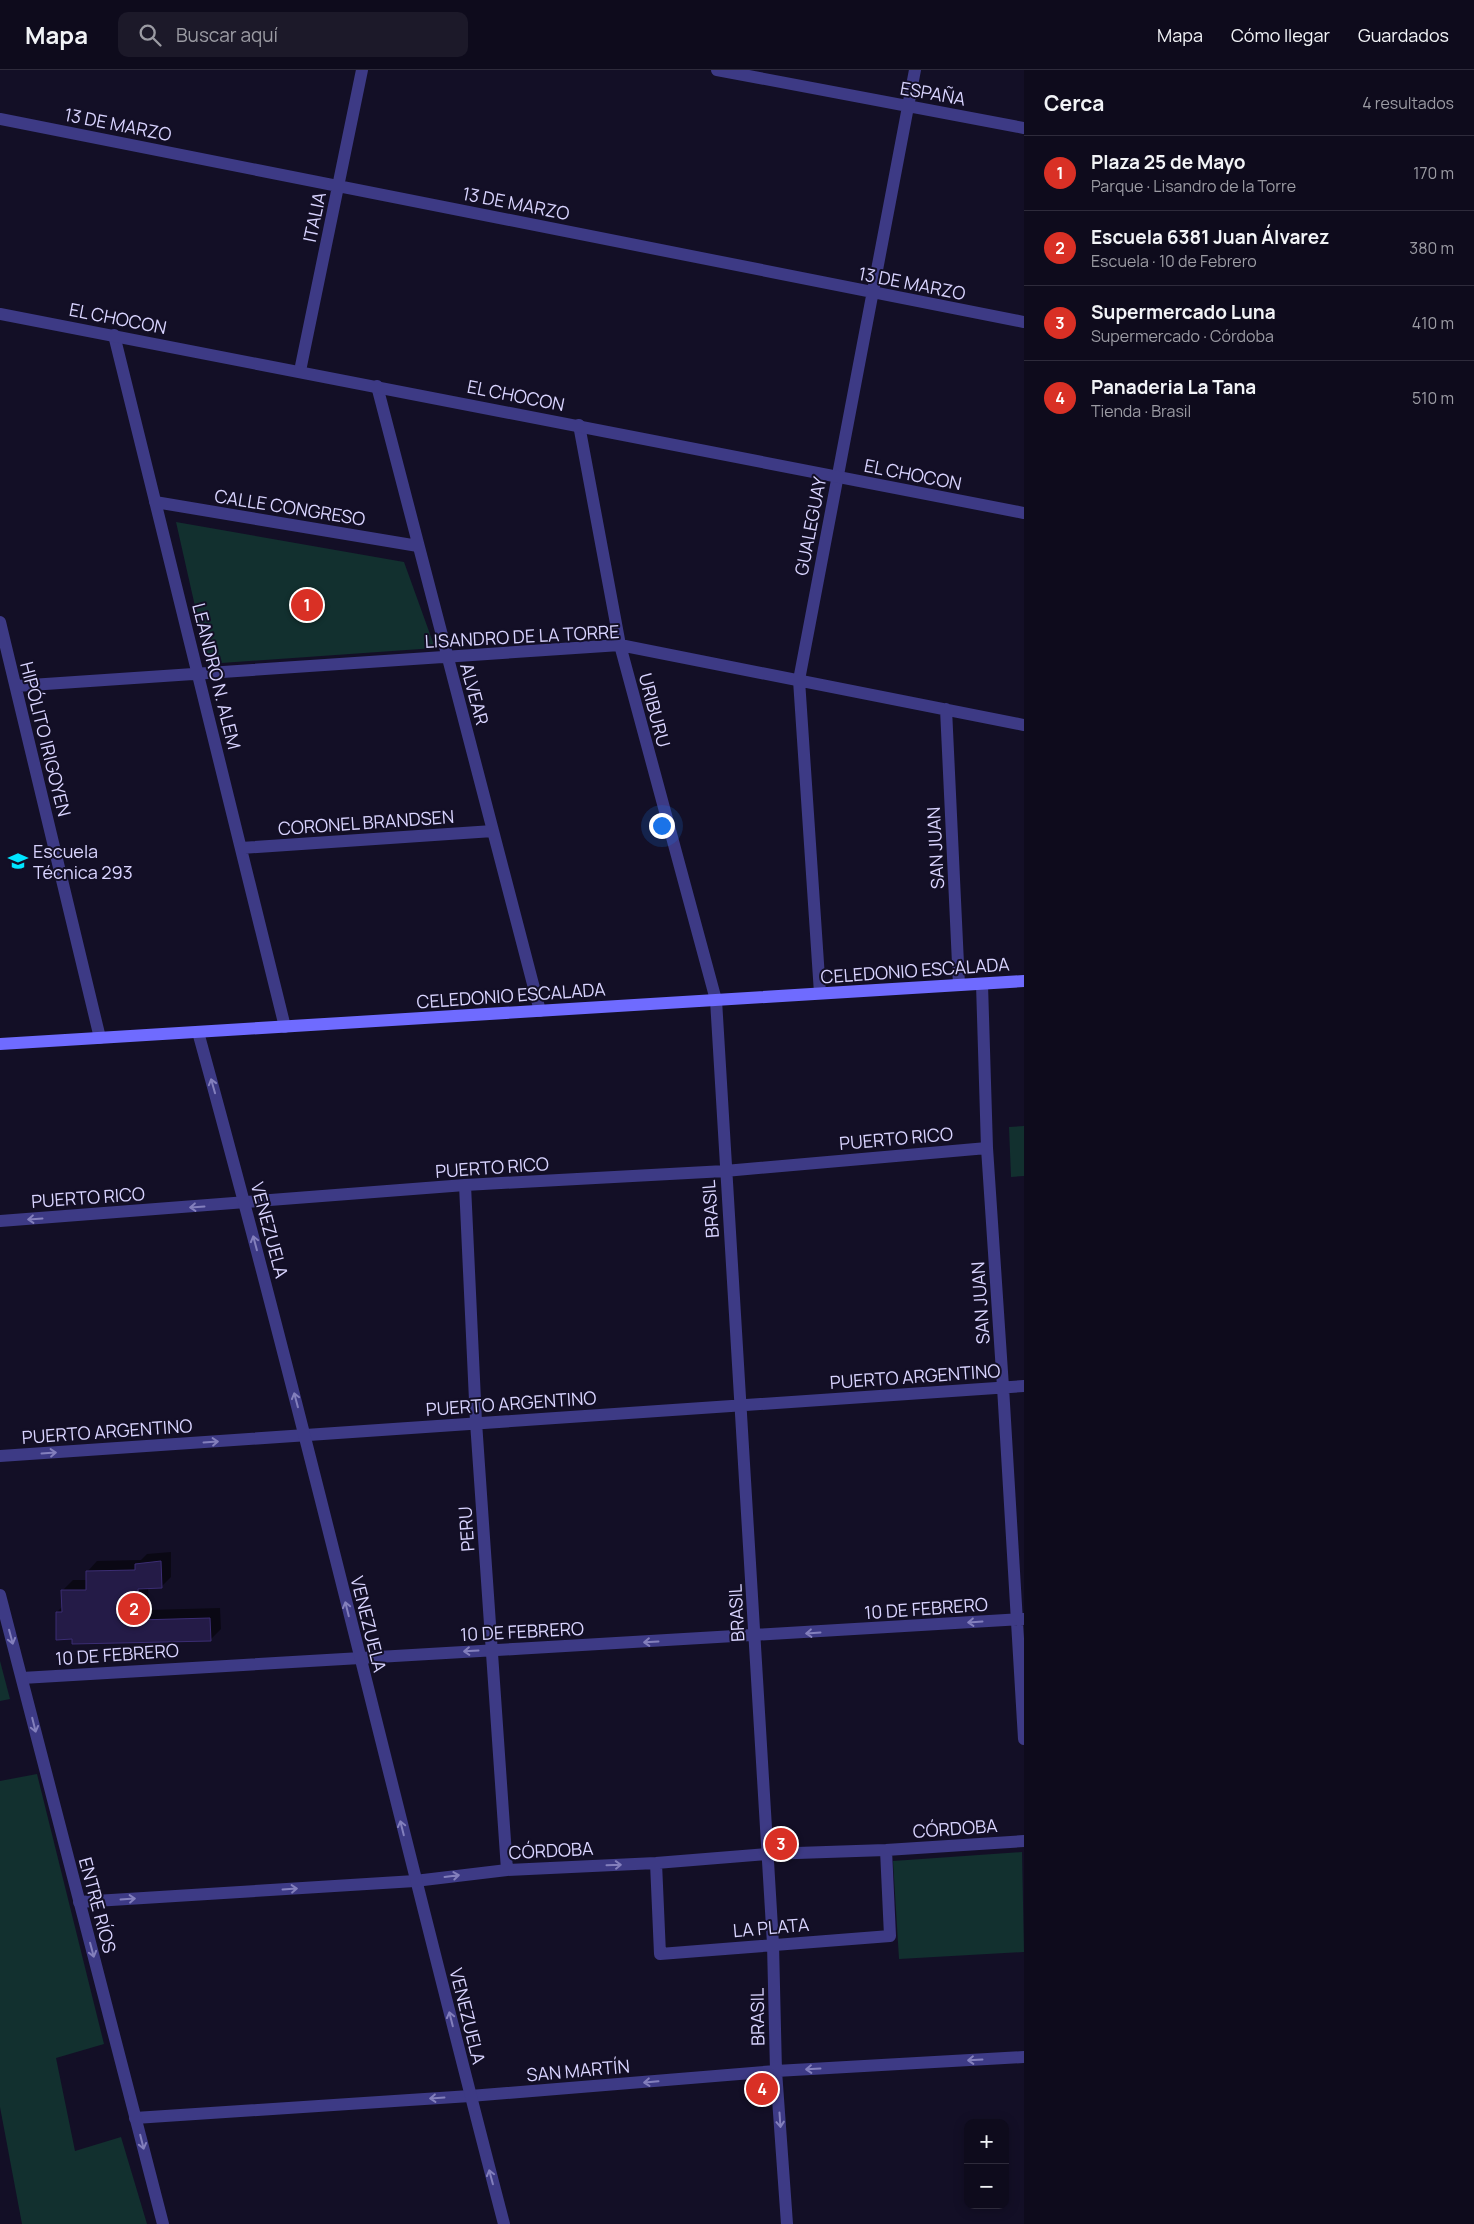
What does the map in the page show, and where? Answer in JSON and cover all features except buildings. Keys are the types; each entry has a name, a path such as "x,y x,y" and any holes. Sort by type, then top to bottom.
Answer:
{"main road":[{"name":"CELEDONIO ESCALADA","path":"0,1044 1024,981"}],"street":[{"name":"ITALIA","path":"300,371 362,70"},
{"name":"ESPAÑA","path":"718,70 1024,128"},
{"name":"GUALEGUAY","path":"820,994 799,680 915,70"},
{"name":"13 DE MARZO","path":"0,118 1024,322"},
{"name":"EL CHOCON","path":"0,314 1024,513"},
{"name":"LEANDRO N. ALEM","path":"114,335 285,1026"},
{"name":"ALVEAR","path":"376,386 540,1011"},
{"name":"URIBURU","path":"579,426 620,645 716,1000"},
{"name":"CALLE CONGRESO","path":"156,502 418,546"},
{"name":"HIPÓLITO IRIGOYEN","path":"0,622 100,1038"},
{"name":"LISANDRO DE LA TORRE","path":"16,686 620,645 1024,725"},
{"name":"SAN JUAN","path":"946,709 959,985"},
{"name":"CORONEL BRANDSEN","path":"241,848 493,831"},
{"name":"SAN JUAN","path":"982,984 987,1148 1021,1619 1024,1739"},
{"name":"BRASIL","path":"716,1000 773,1944 776,2072 788,2224"},
{"name":"VENEZUELA","path":"198,1032 245,1203 305,1435 415,1881 504,2224"},
{"name":"PUERTO RICO","path":"0,1222 465,1186 725,1171 987,1148"},
{"name":"PERU","path":"465,1186 476,1422 506,1870"},
{"name":"PUERTO ARGENTINO","path":"0,1456 476,1422 742,1407 1024,1386"},
{"name":"ENTRE RÍOS","path":"0,1596 163,2224"},
{"name":"10 DE FEBRERO","path":"22,1678 359,1656 755,1637 1021,1619"},
{"name":"CÓRDOBA","path":"79,1902 415,1881 506,1870 1024,1841"},
{"name":"LA PLATA","path":"656,1863 660,1954 890,1936 886,1850"},
{"name":"SAN MARTÍN","path":"136,2118 470,2096 776,2072 1024,2058"}],"green space":[{"path":"176,522 404,562 435,648 208,664"},
{"path":"1024,1126 1024,1176 1011,1177 1009,1127"},
{"path":"0,1661 10,1699 0,1701"},
{"path":"37,1774 104,2044 56,2058 75,2151 121,2137 147,2224 22,2224 0,2107 0,1781"},
{"path":"1022,1852 1024,1952 899,1959 893,1861"}],"place":[{"name":"Plaza 25 de Mayo","path":"307,605"},
{"name":"Escuela Técnica 293","path":"18,861"},
{"name":"Escuela 6381 Juan Álvarez","path":"134,1609"},
{"name":"Supermercado Luna","path":"781,1844"},
{"name":"Panaderia La Tana","path":"762,2089"}]}
